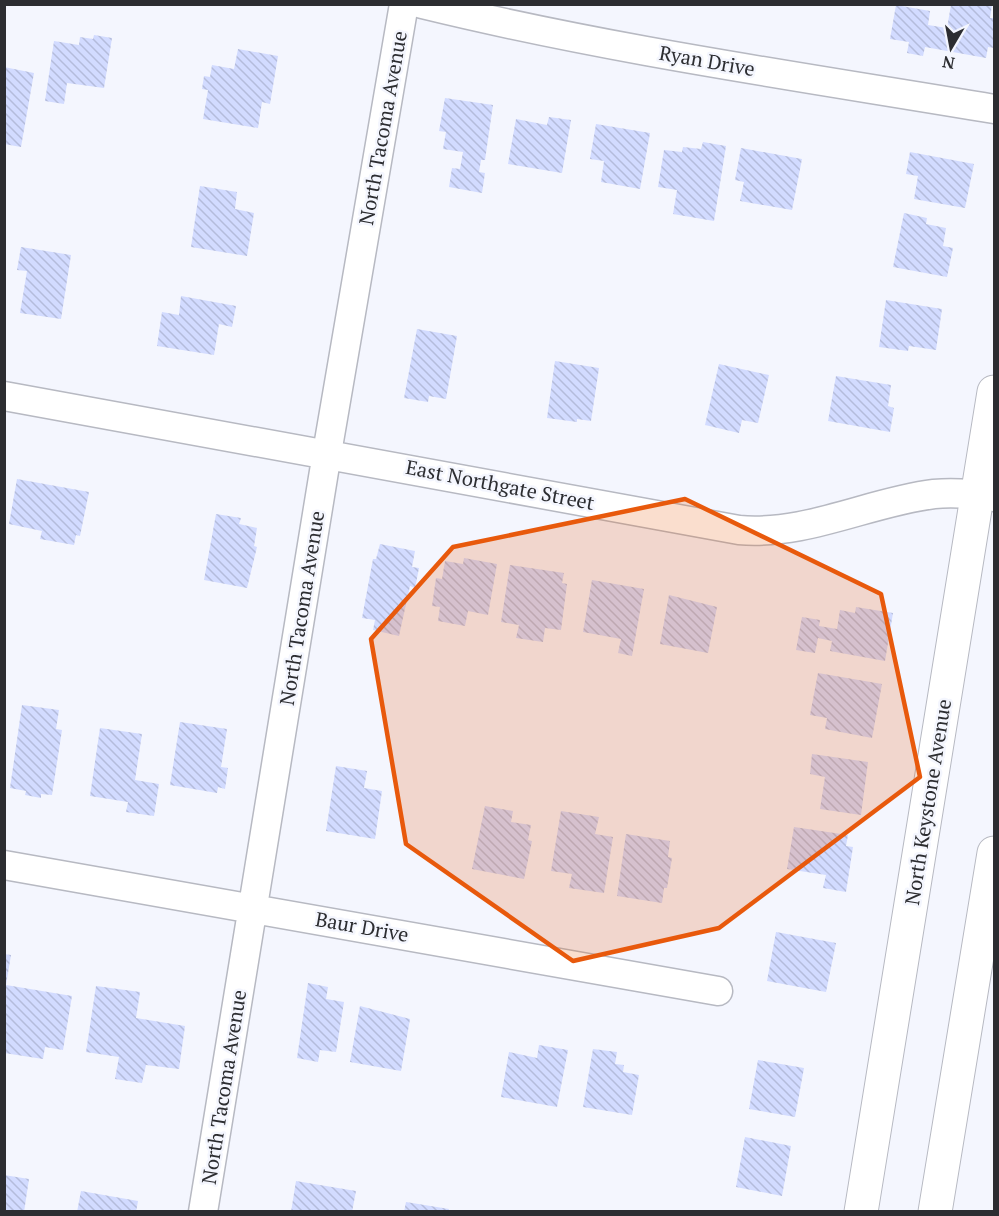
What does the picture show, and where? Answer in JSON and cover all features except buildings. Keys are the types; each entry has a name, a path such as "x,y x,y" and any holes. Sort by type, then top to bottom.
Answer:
{"main road":[{"name":"North Keystone Avenue","path":"861,1212 986,496 994,392"},
{"path":"935,1212 994,853"}],"street":[{"name":"North Tacoma Avenue","path":"203,1212 327,453 404,4"},
{"name":"Ryan Drive","path":"422,4 478,18 696,60 994,109"},
{"name":"East Northgate Street","path":"4,396 753,531 785,529 933,494 986,496"},
{"name":"Baur Drive","path":"4,865 254,907 718,991"}],"highlighted area":[{"path":"685,499 881,594 920,777 719,928 573,961 406,844 371,639 453,547"}]}
